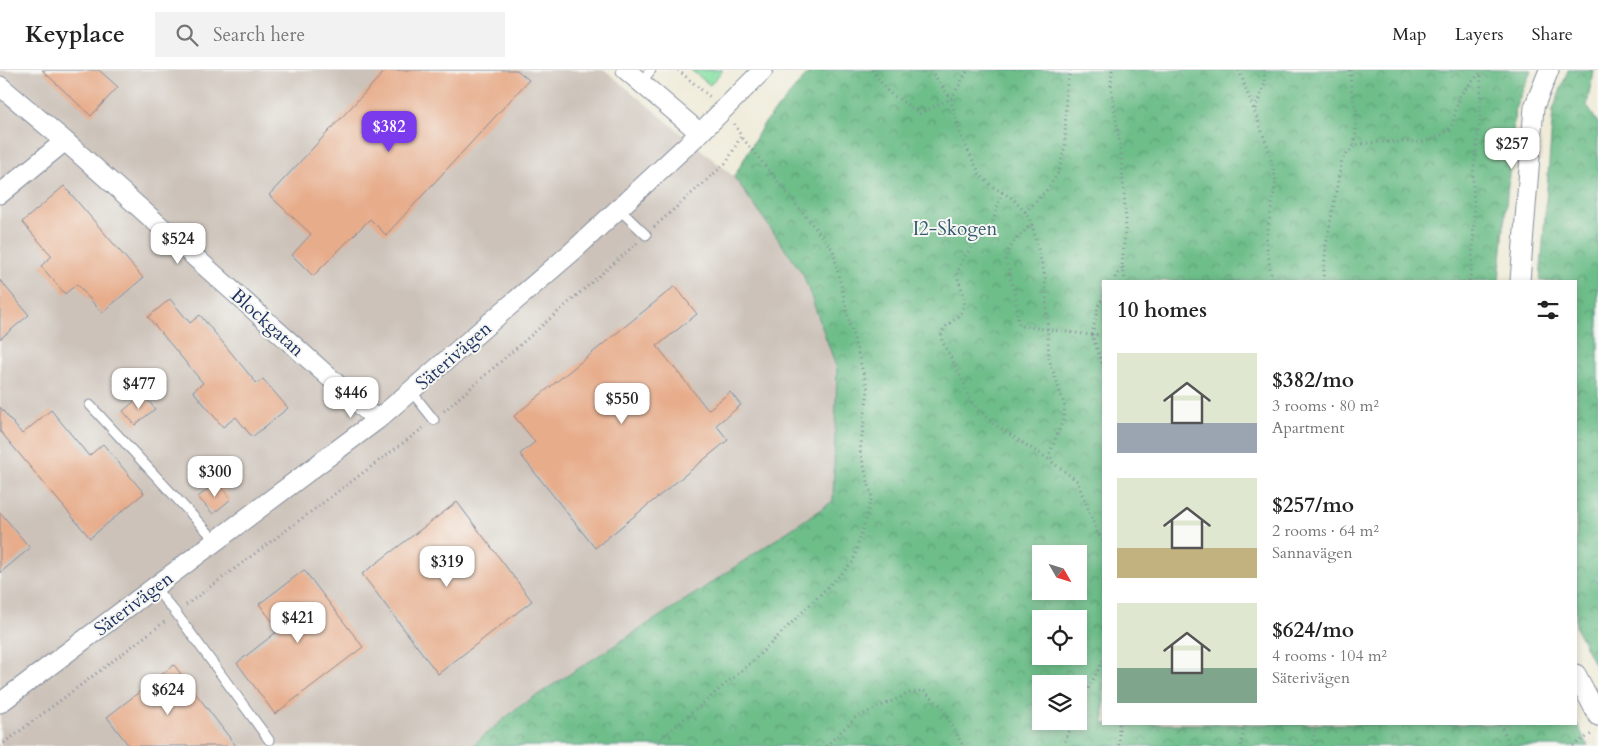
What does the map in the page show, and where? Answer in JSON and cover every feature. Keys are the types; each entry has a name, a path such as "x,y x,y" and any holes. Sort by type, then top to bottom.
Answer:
{"street":[{"path":"626,70 646,76 700,133"},
{"name":"Säterivägen","path":"0,703 378,420 573,251 726,109 763,70"},
{"path":"1520,280 1534,107 1549,70"},
{"name":"Blockgatan","path":"0,86 65,141 378,420"},
{"path":"0,194 65,141"},
{"path":"1577,676 1598,716"}],"lane":[{"path":"619,209 646,235"},
{"path":"411,391 434,420"},
{"path":"90,405 216,541"},
{"path":"154,587 176,613 269,740"}],"path":[{"path":"662,746 658,741 753,661 853,562 872,497 860,451 868,390 850,325 833,250 741,136 726,109 678,70"},
{"path":"872,70 888,92 920,113 951,100 968,70"},
{"path":"931,70 951,100 960,134 980,175 993,187 1012,198 1025,212 1032,224 1045,277 1049,359 1065,407 1063,420 1050,453 1052,462"},
{"path":"1025,212 1046,191 1059,172 1065,145 1066,90 1070,70"},
{"path":"1112,70 1111,86 1121,153 1126,220 1122,266 1124,280"},
{"path":"1239,70 1267,145 1276,181 1266,241 1272,280"},
{"path":"1255,110 1265,83 1264,70"},
{"path":"1323,280 1326,246 1338,171 1342,159 1355,145 1358,114 1350,89 1350,70"},
{"path":"1355,145 1378,142 1422,142 1438,137 1451,128 1460,95 1481,71"},
{"path":"1469,280 1472,266 1474,217 1473,174 1480,119 1481,71"},
{"path":"0,746 434,420 727,162 741,136"},
{"path":"1002,192 988,232 962,258 957,274 965,298 963,307 960,314 943,329 941,334 942,341 964,383 968,397 977,408 991,422 1052,462 1077,481 1097,532 1102,538"},
{"path":"1032,224 1015,240 1008,251 1006,260 1020,326 1048,331 1102,334"},
{"path":"1114,280 1122,266"},
{"path":"1102,299 1098,306 1092,335 1102,363"},
{"path":"1087,691 1102,662"},
{"path":"826,746 855,718 910,693 924,691 942,708 963,746"},
{"path":"1119,725 1119,746"},
{"path":"1241,746 1245,725"},
{"path":"1312,746 1316,725"},
{"path":"1500,725 1511,746"},
{"path":"1063,746 1069,730"},
{"path":"1573,746 1598,730"}],"shaded area":[{"path":"0,70 605,70 734,177 803,274 837,369 833,501 696,593 517,708 472,746 0,746"}],"green space":[{"path":"691,70 723,70 710,85"},
{"name":"I2-Skogen","path":"811,70 1531,70 1515,109 1499,280 1102,280 1102,725 1577,724 1588,746 472,746 517,708 696,593 833,501 837,369 803,274 734,177 763,125"},
{"path":"1568,70 1593,70 1587,106 1598,123 1598,672 1577,630 1577,280 1540,280 1553,110"}],"building":[{"path":"42,70 99,70 118,87 91,116"},
{"path":"386,70 517,70 529,80 386,235 370,219 313,276 292,255 311,234 269,195"},
{"path":"64,186 143,278 102,313 77,284 65,294 41,266 52,256 22,222"},
{"path":"0,280 29,315 0,339"},
{"path":"675,286 697,314 657,346 708,410 730,392 741,405 716,425 728,440 595,548 520,454 535,442 514,416"},
{"path":"170,299 190,323 200,315 257,384 263,379 288,408 252,437 236,417 223,427 193,391 203,383 148,317"},
{"path":"143,394 155,409 135,425 123,411"},
{"path":"0,407 22,434 51,410 89,456 103,444 144,493 90,538 0,431"},
{"path":"217,482 231,499 213,514 198,497"},
{"path":"457,502 532,601 438,674 362,574"},
{"path":"0,512 30,548 0,573"},
{"path":"304,570 363,647 275,714 237,663 279,630 259,604"},
{"path":"174,665 236,746 129,746 107,717"}]}
